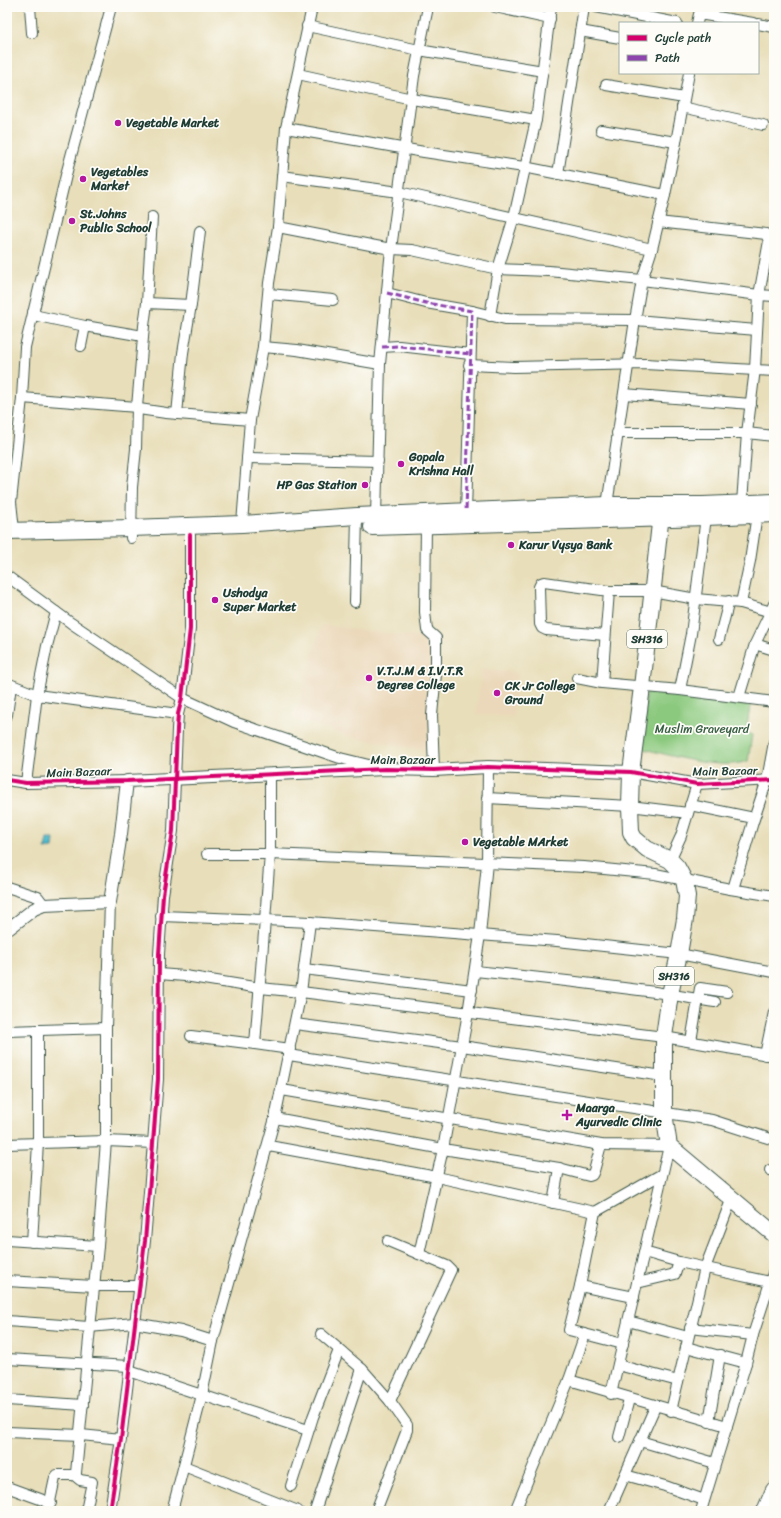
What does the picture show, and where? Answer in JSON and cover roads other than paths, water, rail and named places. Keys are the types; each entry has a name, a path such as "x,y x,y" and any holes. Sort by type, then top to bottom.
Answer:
{"main road":[{"path":"131,533 242,524 357,522 426,525 661,512 742,503 774,502"},
{"path":"9,534 131,533 190,535 357,522 376,516 607,505 706,517 774,514"},
{"name":"SH316","path":"661,512 631,772 630,806 631,832 634,838 647,849 670,860 677,867 684,880 687,896 686,919 670,994 664,1037 664,1113 669,1146"},
{"path":"669,1146 774,1234"},
{"path":"765,1511 774,1490"}],"street":[{"path":"30,7 32,34"},
{"path":"9,534 22,398 25,347 67,171 111,7"},
{"path":"242,524 250,420 263,347 278,227 286,128 312,7"},
{"path":"376,516 380,364 391,249 419,50 428,7"},
{"path":"495,7 550,19"},
{"path":"490,316 498,269 514,217 524,167 536,120 551,7"},
{"path":"558,174 584,7"},
{"path":"596,7 672,22"},
{"path":"699,15 745,22"},
{"path":"759,24 774,27"},
{"path":"307,26 419,50 542,71"},
{"path":"580,31 619,38"},
{"path":"298,74 412,99 536,120"},
{"path":"607,505 642,280 652,249 665,195 689,74"},
{"path":"606,85 683,102 763,125"},
{"path":"286,128 524,167 665,195"},
{"path":"601,130 676,142"},
{"path":"282,176 399,192 652,249"},
{"path":"131,533 137,407 147,303 152,216"},
{"path":"658,222 766,234 769,241 759,294 755,369 747,433 742,503"},
{"path":"278,227 391,249 412,250 498,269 549,271 642,280 774,296"},
{"path":"177,414 183,352 191,305 200,231"},
{"path":"387,293 426,303 505,319 635,320 757,330"},
{"path":"269,294 333,300"},
{"path":"147,303 191,305"},
{"path":"33,312 38,316 143,336"},
{"path":"466,512 469,445 469,365 472,312"},
{"path":"81,346 85,326"},
{"path":"382,347 399,346 470,354"},
{"path":"263,347 297,350 380,364"},
{"path":"469,365 514,367 645,364 774,371"},
{"path":"624,394 751,404"},
{"path":"22,398 137,407 139,409 177,414 250,420"},
{"path":"618,433 747,433 774,436"},
{"path":"247,458 378,461"},
{"path":"741,603 750,561 757,514"},
{"path":"680,690 696,599 702,538 706,517"},
{"path":"355,602 357,522"},
{"path":"426,525 427,630 436,638 436,674 432,715 434,770"},
{"path":"110,1511 121,1439 145,1241 154,1143 158,1079 161,916 173,831 178,714 182,698 190,629 190,535"},
{"path":"7,579 182,698 234,722 340,758 385,769"},
{"path":"605,635 546,630 542,628 540,624 539,588 541,583 544,582 609,591 652,591 696,599 729,601 772,608 755,644 739,697"},
{"path":"602,683 609,591"},
{"path":"719,639 729,601"},
{"path":"26,783 37,695 56,612"},
{"path":"755,644 774,650"},
{"path":"577,678 602,683 680,690 774,702"},
{"path":"7,715 9,685 37,695 178,714"},
{"path":"733,889 754,818 771,780 774,742"},
{"path":"419,1254 449,1119 475,971 488,863 488,767"},
{"name":"Main Bazaar","path":"7,780 26,783 176,779 385,769 434,770 488,767 631,772 697,784 771,780"},
{"path":"255,1044 270,854 270,775"},
{"path":"74,1475 77,1470 81,1435 106,1141 106,1028 110,902 121,834 127,780"},
{"path":"670,860 681,836 697,784"},
{"path":"487,798 689,809 754,818"},
{"path":"207,854 270,854 592,868 649,873 774,896"},
{"path":"7,887 38,897 44,906"},
{"path":"7,930 34,909 44,906 110,902"},
{"path":"161,916 310,922 557,941 679,954 774,972"},
{"path":"172,1511 202,1394 213,1341 269,1146 290,1052 301,992 310,922"},
{"path":"304,969 472,990"},
{"path":"475,971 670,994 715,1002"},
{"path":"159,974 185,976 260,988 664,1037 770,1055 774,1012"},
{"path":"691,1041 700,988 727,992"},
{"path":"295,1024 462,1046 664,1076"},
{"path":"7,1031 106,1028"},
{"path":"32,1242 38,1143 38,1030"},
{"path":"191,1036 255,1044 290,1052 456,1082 712,1120 774,1140"},
{"path":"282,1090 601,1145 669,1146 611,1394"},
{"path":"275,1118 443,1149 559,1168 589,1176 592,1175 601,1145"},
{"path":"7,1144 106,1141 154,1143"},
{"path":"269,1146 437,1177 595,1212 662,1174"},
{"path":"553,1203 559,1168"},
{"path":"670,1411 705,1268 732,1198"},
{"path":"595,1212 580,1286 569,1330 623,1344"},
{"path":"7,1240 98,1246"},
{"path":"388,1241 447,1266 451,1270 390,1401"},
{"path":"644,1252 679,1262 772,1283"},
{"path":"637,1283 675,1274 679,1262"},
{"path":"701,1511 746,1363 753,1335 772,1283 774,1270"},
{"path":"7,1280 94,1286 139,1286"},
{"path":"580,1286 634,1296"},
{"path":"7,1321 89,1327 134,1323 181,1331 213,1341"},
{"path":"628,1321 688,1337 720,1355 746,1363"},
{"path":"321,1334 362,1369 406,1421 408,1427 376,1511"},
{"path":"524,1511 517,1506 569,1380 585,1334"},
{"path":"688,1337 753,1335"},
{"path":"291,1486 308,1430 339,1350"},
{"path":"709,1422 720,1355"},
{"path":"7,1359 86,1364 129,1369 308,1430"},
{"path":"618,1365 678,1381"},
{"path":"315,1511 362,1369"},
{"path":"569,1380 655,1407 727,1426"},
{"path":"619,1437 629,1399"},
{"path":"7,1400 83,1405"},
{"path":"609,1511 655,1407"},
{"path":"7,1432 81,1435 121,1439"},
{"path":"640,1441 715,1463"},
{"path":"184,1466 298,1511"},
{"path":"7,1487 49,1507 55,1478 57,1475 74,1475 80,1480 92,1482 86,1511"},
{"path":"625,1475 665,1486 704,1500"}],"water":[{"path":"47,839 54,839 53,848 45,849"}],"place":[{"name":"Vegetable Market","path":"118,123"},
{"name":"Vegetables Market","path":"83,179"},
{"name":"St.Johns Public School","path":"72,221"},
{"name":"Gopala Krishna Hall","path":"401,464"},
{"name":"HP Gas Station","path":"365,485"},
{"name":"Karur Vysya Bank","path":"511,545"},
{"name":"Ushodya Super Market","path":"215,600"},
{"name":"V.T.J.M & I.V.T.R Degree College","path":"369,678"},
{"name":"CK Jr College Ground","path":"497,693"},
{"name":"Vegetable MArket","path":"465,842"},
{"name":"Maarga Ayurvedic Clinic","path":"567,1115"}],"park label":[{"name":"Muslim Graveyard","path":"702,729"}]}
